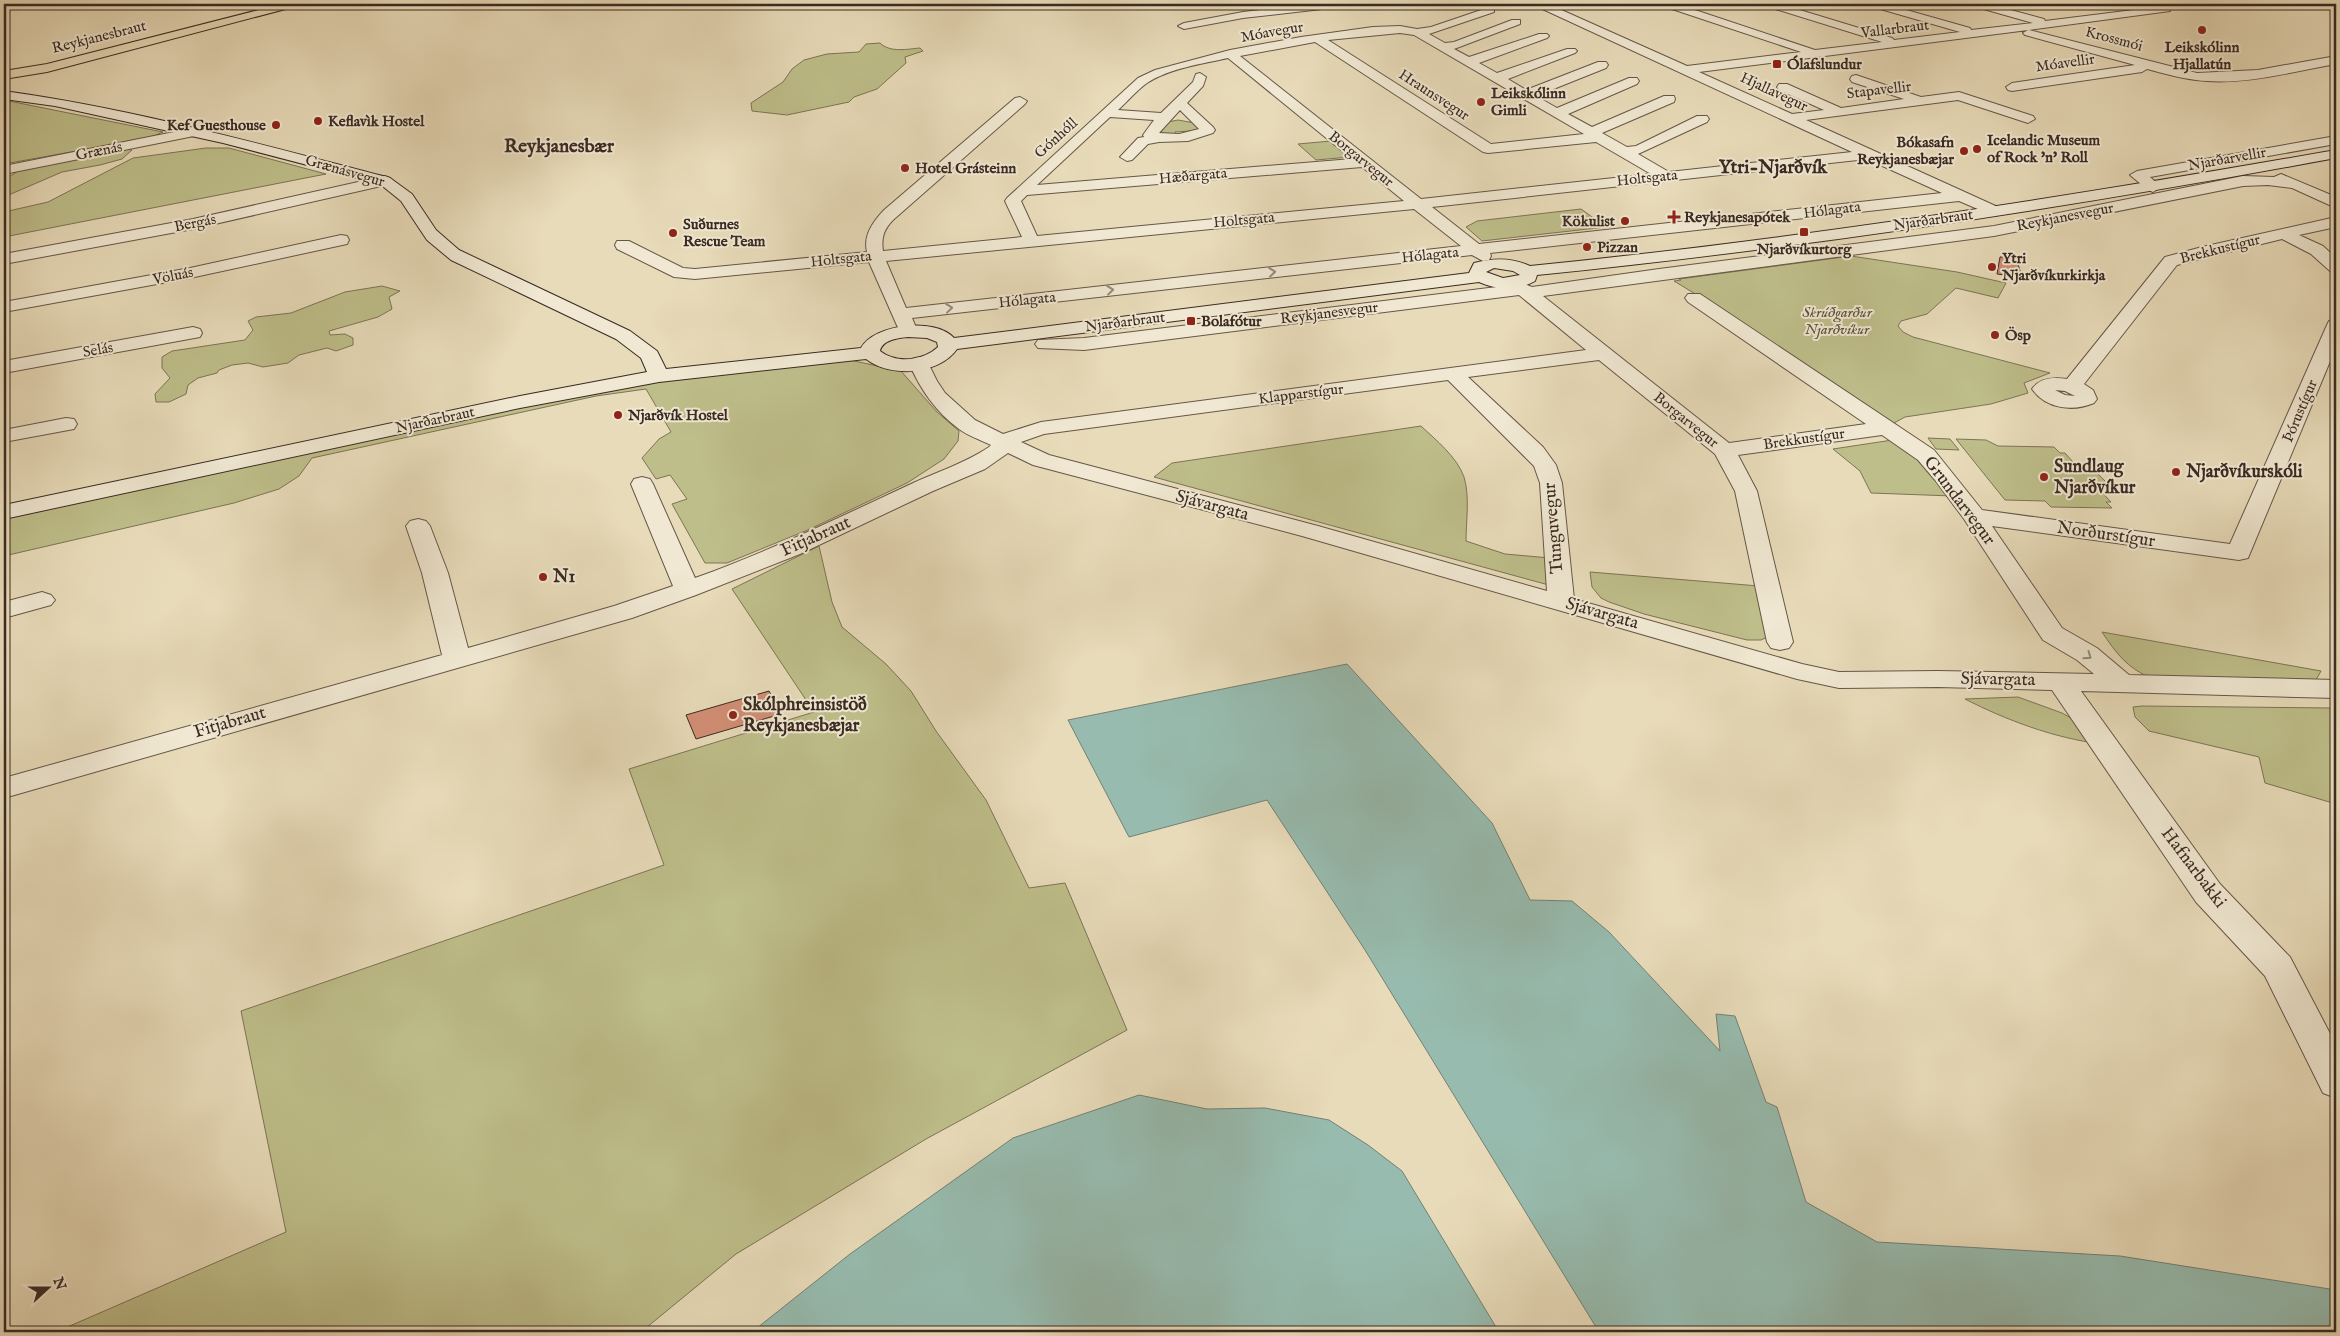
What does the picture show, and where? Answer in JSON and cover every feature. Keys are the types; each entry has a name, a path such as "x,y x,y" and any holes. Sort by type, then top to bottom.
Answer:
{"highway":[{"name":"Reykjanesbraut","path":"4,84 212,29 291,4"}],"street":[{"path":"1184,26 1243,15 1339,4"},
{"name":"Hjallavegur","path":"1540,4 1994,211"},
{"path":"1667,4 1816,54"},
{"path":"1770,4 1899,43"},
{"path":"1874,4 1977,34"},
{"path":"1977,4 2053,24"},
{"name":"Vallarbraut","path":"1687,70 2166,9 2150,4"},
{"path":"2090,6 2127,15"},
{"name":"Móavegur","path":"1230,54 1319,39 1413,30 1433,30 1490,10"},
{"path":"1443,46 1456,44 1516,22"},
{"name":"Krossmói","path":"2015,29 2190,77 2213,79 2336,60"},
{"path":"1413,30 1666,176"},
{"path":"1469,61 1480,59 1543,36"},
{"name":"Hraunsvegur","path":"1319,39 1488,149 1595,134 1604,128 1669,99"},
{"path":"1497,77 1506,76 1571,51"},
{"name":"Gónhóll","path":"1022,191 1110,113 1142,81 1159,72 1230,54"},
{"name":"Borgarvegur","path":"1230,54 1476,250 1487,270"},
{"path":"1525,94 1535,92 1602,65"},
{"name":"Móavellir","path":"2012,87 2153,67"},
{"name":"Krossmói","path":"2294,67 2328,75"},
{"path":"1157,138 1150,135 1199,83 1200,77"},
{"name":"Stapavellir","path":"1856,79 1922,101"},
{"path":"1556,112 1566,110 1633,81"},
{"name":"Grænásvegur","path":"4,84 26,96 194,132 385,181 397,187 409,198 430,233 440,244 457,256 623,336 650,355 659,376"},
{"name":"Stapavellir","path":"1783,86 1840,112"},
{"name":"Stapavellir","path":"1792,118 1959,96 2028,119"},
{"path":"904,323 872,344 870,353 874,358 894,364 919,363 944,353 948,344 939,335 904,323 875,255 874,240 882,222 923,184 1020,101"},
{"path":"1127,157 1143,141 1200,134 1208,130 1180,103"},
{"path":"1110,113 1164,118"},
{"path":"1625,152 1640,149 1702,119"},
{"name":"Grænás","path":"4,170 194,132"},
{"name":"Njarðarvellir","path":"2153,187 2137,175 2336,140"},
{"name":"Holtsgata","path":"623,245 685,274 1418,204 1871,154"},
{"name":"Njarðarbraut","path":"1524,284 1806,238 2153,187 2336,154"},
{"name":"Hæðargata","path":"1022,191 1365,162"},
{"path":"2256,168 2336,203"},
{"name":"Reykjanesvegur","path":"1045,344 1084,344 1524,284 1659,274 1994,230 2243,181 2268,180 2298,185"},
{"name":"Bergás","path":"4,259 193,224 385,181"},
{"path":"1022,191 1013,201 1031,240"},
{"name":"Hólagata","path":"904,323 1476,250 1959,196"},
{"name":"Brekkustígur","path":"2072,386 2171,262 2202,252 2336,222"},
{"path":"2284,234 2317,250 2336,267"},
{"path":"1806,238 1831,252"},
{"name":"Völuás","path":"4,307 190,273 340,240"},
{"path":"1487,270 1492,281 1524,284"},
{"name":"Njarðarbraut","path":"948,344 1487,270"},
{"name":"Borgarvegur","path":"1524,284 1604,353 1724,450 1746,491 1780,642"},
{"name":"Grundarvegur","path":"1694,298 1915,447 1935,465 1974,516 2052,634 2087,654 2120,682"},
{"name":"Þórustígur","path":"2239,553 2336,324"},
{"name":"Selás","path":"4,367 193,333"},
{"name":"Njarðarbraut","path":"4,512 520,402 659,376 870,353"},
{"name":"Klapparstígur","path":"1003,443 1041,428 1604,353"},
{"name":"Sjávargata","path":"919,363 927,382 938,397 961,454 1003,443 1061,466 1310,531 1797,671 1839,680 1866,682 1938,679 2120,682 2336,690"},
{"name":"Tunguvegur","path":"1453,374 1535,452 1545,465 1551,483 1561,602"},
{"path":"4,436 66,424"},
{"name":"Brekkustígur","path":"1724,450 1885,428"},
{"name":"Fitjabraut","path":"4,788 623,612 687,590 790,549 961,454 992,456 1003,443"},
{"name":"Fitjabraut","path":"961,454 1008,464 1061,466"},
{"path":"642,484 687,590"},
{"name":"Norðurstígur","path":"1974,516 2239,553"},
{"path":"418,526 435,573 457,659"},
{"path":"4,610 42,600"},
{"name":"Hafnarbakki","path":"2060,681 2208,893 2278,967 2336,1082"}],"green space":[{"path":"880,43 894,49 920,48 923,51 905,57 906,63 877,89 854,97 849,102 787,115 752,111 751,103 783,82 792,69 804,60 827,54 859,52 866,44"},
{"path":"4,100 163,132 149,138 4,164"},
{"path":"1178,120 1195,123 1199,127 1198,131 1193,133 1190,131 1175,132 1177,135 1169,136 1161,132 1168,122"},
{"path":"1331,141 1350,157 1316,160 1298,144"},
{"path":"206,148 229,148 326,174 4,237 4,212 48,202 133,158"},
{"path":"126,149 132,150 122,159 62,172 4,197 4,180 23,168"},
{"path":"1581,209 1606,227 1482,241 1466,227 1477,221"},
{"name":"Skrúðgarður Njarðvíkur","path":"1851,256 1957,272 2006,283 1998,298 1956,288 1927,314 1901,321 1898,326 1903,332 1913,337 2050,373 2024,383 2028,393 1991,404 1905,417 1885,428 1720,309 1674,281"},
{"path":"382,286 400,291 389,297 392,309 378,317 329,331 330,335 345,334 353,338 353,345 336,351 327,348 299,355 288,363 263,367 248,363 232,365 219,370 217,373 198,378 188,385 186,394 169,402 156,402 155,394 170,378 162,368 162,357 172,351 245,340 253,330 248,321 256,317 291,313 345,292"},
{"path":"845,359 901,371 937,412 959,431 958,441 944,459 907,483 810,529 727,563 705,563 672,504 687,499 670,475 656,479 642,458 659,439 671,432 646,389 596,396 312,458 299,476 279,489 234,503 4,556 4,516 522,404 654,381"},
{"path":"1421,426 1451,456 1464,477 1467,501 1466,541 1505,554 1550,558 1556,587 1154,477 1172,463"},
{"path":"1928,438 1950,439 1959,450 1936,449"},
{"path":"1899,439 1952,496 1871,493 1860,471 1833,449"},
{"name":"Sundlaug Njarðvíkur","path":"1956,439 1986,440 1998,446 2054,447 2060,453 2065,453 2080,470 2094,470 2108,484 2095,485 2111,502 2106,502 2112,508 2051,507 2045,501 2005,500"},
{"path":"819,546 832,602 842,627 886,664 911,691 936,731 986,800 1029,888 1065,883 1127,1030 926,1139 736,1254 641,1332 56,1332 286,1232 241,1011 664,865 629,769 814,712 732,589"},
{"path":"1590,572 1759,586 1772,635 1761,640 1747,640 1644,614 1609,602 1601,598 1592,587"},
{"path":"2102,632 2321,671 2316,680 2151,678 2129,665 2112,647"},
{"path":"2018,697 2062,713 2091,729 2101,744 2048,733 1997,714 1965,699"},
{"path":"2133,707 2332,708 2336,720 2336,804 2265,783 2259,757 2149,731 2135,717"}],"water":[{"path":"1347,664 1492,823 1530,900 1572,901 1609,932 1720,1051 1716,1014 1735,1016 1766,1102 1777,1107 1806,1202 1877,1242 2120,1256 2336,1290 2336,1332 1599,1332 1365,950 1267,800 1129,837 1068,720"},
{"path":"1139,1095 1207,1109 1265,1108 1329,1120 1368,1145 1402,1171 1499,1332 752,1332 850,1254 1013,1138"}],"building":[{"path":"2000,257 2016,258 2022,277 1997,274"},
{"name":"Skólphreinsistöð Reykjanesbæjar","path":"769,691 781,714 696,739 686,715"}],"place":[{"name":"Leikskólinn Hjallatún","path":"2202,30"},
{"name":"Ólafslundur","path":"1777,64"},
{"name":"Leikskólinn Gimli","path":"1481,102"},
{"name":"Keflavìk Hostel","path":"318,121"},
{"name":"Kef Guesthouse","path":"276,125"},
{"name":"Icelandic Museum of Rock 'n' Roll","path":"1977,149"},
{"name":"Bókasafn Reykjanesbæjar","path":"1964,151"},
{"name":"Hotel Grásteinn","path":"905,168"},
{"name":"Reykjanesapótek","path":"1674,217"},
{"name":"Kökulist","path":"1625,221"},
{"name":"Njarðvíkurtorg","path":"1804,232"},
{"name":"Suðurnes Rescue Team","path":"673,233"},
{"name":"Pizzan","path":"1587,247"},
{"name":"Ytri Njarðvíkurkirkja","path":"1992,267"},
{"name":"Bolafótur","path":"1191,321"},
{"name":"Ösp","path":"1995,335"},
{"name":"Njarðvík Hostel","path":"618,415"},
{"name":"Njarðvíkurskóli","path":"2176,472"},
{"name":"Sundlaug Njarðvíkur","path":"2044,477"},
{"name":"N1","path":"543,577"},
{"name":"Skólphreinsistöð Reykjanesbæjar","path":"733,715"}],"district":[{"name":"Reykjanesbær","path":"559,147"},
{"name":"Ytri-Njarðvík","path":"1773,168"}]}
